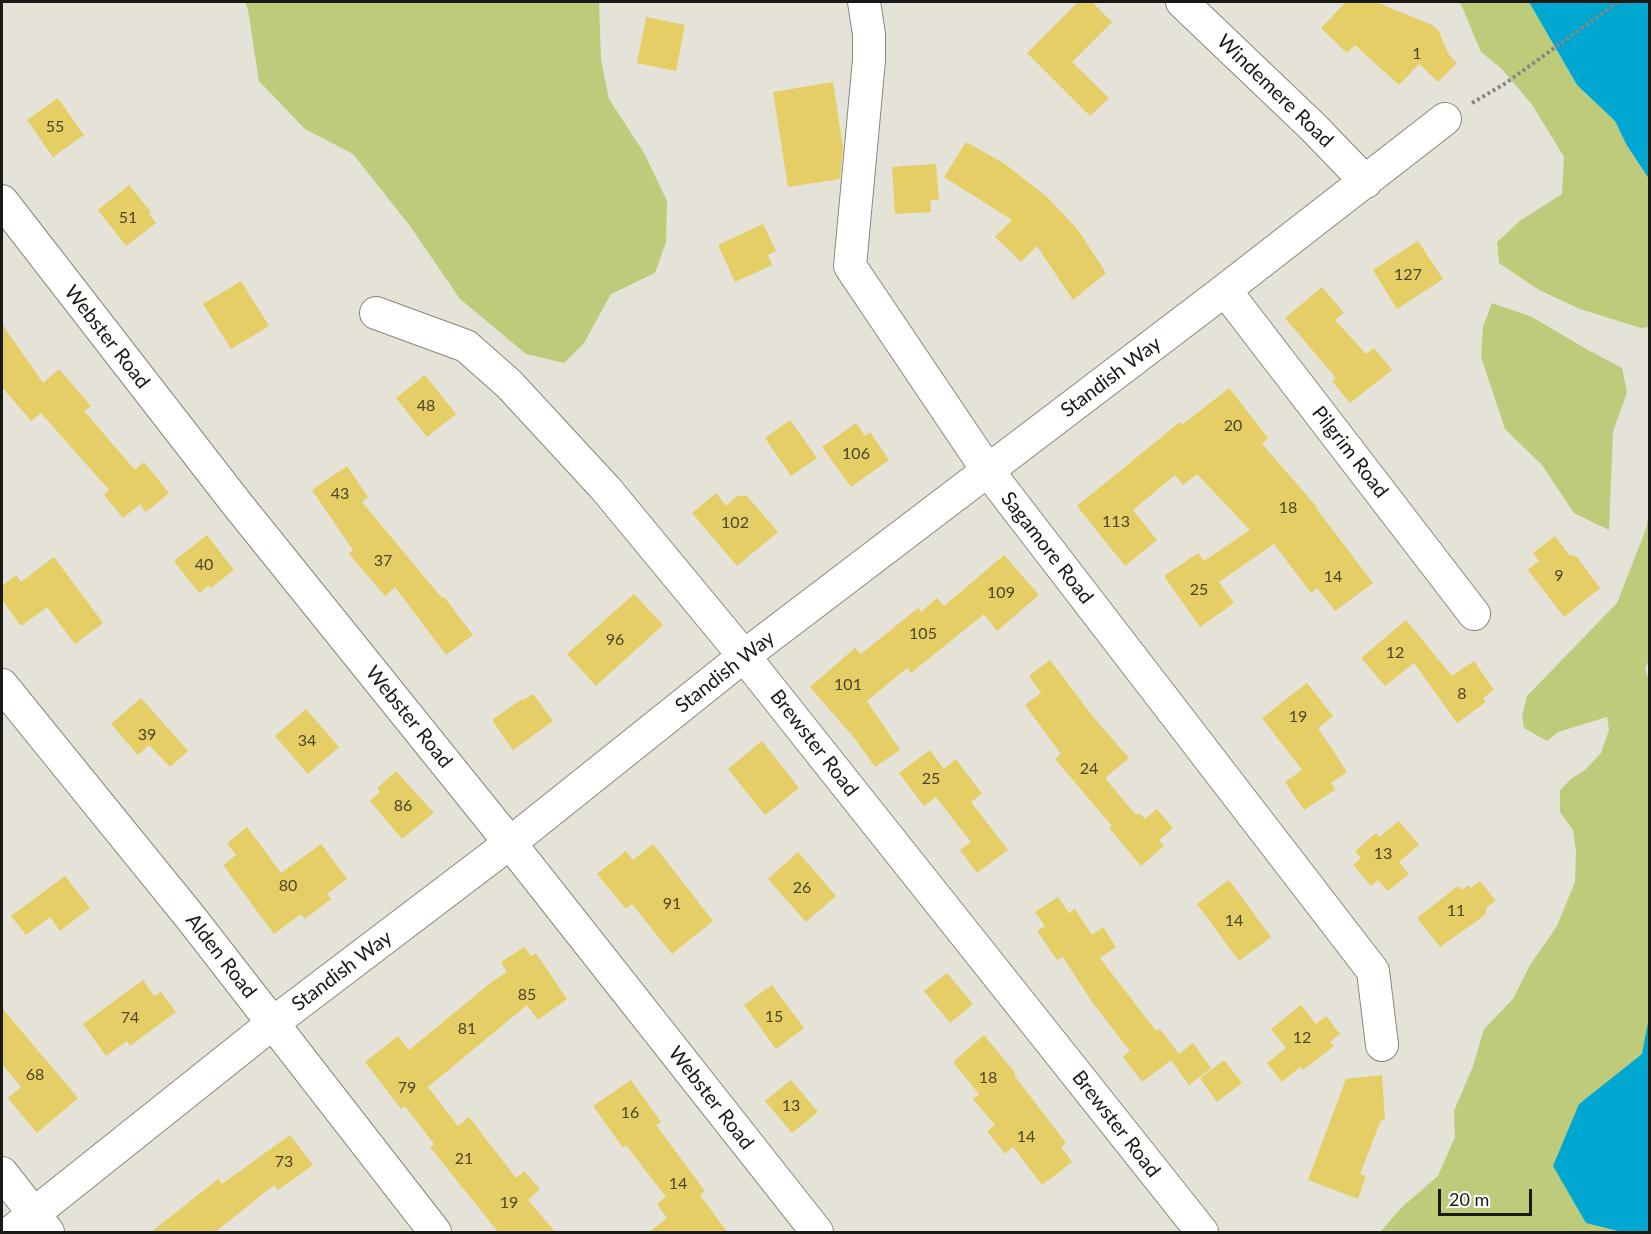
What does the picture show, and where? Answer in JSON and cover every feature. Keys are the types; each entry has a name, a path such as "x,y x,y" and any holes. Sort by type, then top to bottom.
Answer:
{"street":[{"name":"Sagamore Road","path":"864,2 869,34 868,60 850,266 988,471 1373,971 1382,1045"},
{"name":"Windemere Road","path":"1182,2 1314,128 1365,182"},
{"name":"Standish Way","path":"31,1226 273,1023 510,843 744,656 1225,290 1445,118"},
{"name":"Webster Road","path":"2,201 237,504 510,843 817,1233"},
{"name":"Pilgrim Road","path":"1225,290 1474,614"},
{"name":"Brewster Road","path":"376,313 466,346 509,384 606,489 744,656 1202,1233"},
{"name":"Alden Road","path":"2,685 273,1023 435,1233"},
{"path":"2,1173 31,1226"}],"path":[{"path":"1445,118 1506,83 1618,2"}],"green space":[{"path":"245,2 599,2 601,60 609,99 644,153 667,201 666,242 655,273 611,294 584,343 564,363 526,354 460,299 410,226 353,154 305,129 259,81"},
{"path":"1460,2 1529,2 1577,85 1615,121 1626,144 1649,179 1649,327 1641,328 1580,309 1539,290 1499,263 1497,242 1521,220 1562,194 1564,157 1533,106 1502,69 1481,52"},
{"path":"1492,303 1532,317 1622,368 1627,392 1613,432 1609,530 1574,513 1542,465 1505,429 1481,357 1483,327"},
{"path":"1649,512 1650,657 1645,669 1650,683 1649,1017 1643,1054 1579,1104 1586,1223 1622,1232 1380,1232 1402,1207 1438,1176 1455,1137 1454,1111 1473,1066 1484,1029 1513,999 1530,965 1557,926 1575,882 1576,851 1573,830 1560,812 1560,790 1572,778 1585,770 1601,753 1609,730 1607,717 1558,732 1547,741 1524,728 1522,717 1527,696 1617,603 1646,529"}],"water":[{"path":"1529,2 1649,2 1649,179 1626,144 1615,121 1577,85"},
{"path":"1649,1017 1649,1232 1622,1232 1586,1223 1553,1166 1579,1104 1642,1054"}],"building":[{"path":"1078,2 1092,2 1112,22 1072,62 1109,98 1090,116 1027,53"},
{"path":"1346,2 1376,2 1432,25 1438,30 1449,55 1457,63 1438,82 1419,64 1399,85 1355,45 1347,53 1321,28"},
{"path":"646,17 685,25 676,71 637,63"},
{"path":"833,82 843,148 840,179 788,187 773,92"},
{"path":"58,98 84,135 53,157 27,120"},
{"path":"966,142 1005,164 1047,197 1078,230 1106,273 1073,300 1037,246 1021,262 995,237 1012,220 944,177"},
{"path":"936,164 939,200 930,200 931,212 895,214 892,167"},
{"path":"129,185 151,212 149,214 156,223 126,246 98,210"},
{"path":"763,224 776,251 768,255 772,265 735,282 718,245"},
{"path":"1418,241 1443,279 1397,309 1373,270"},
{"path":"241,281 269,326 231,349 203,304"},
{"path":"1322,287 1344,313 1335,320 1366,354 1374,348 1392,370 1350,403 1332,381 1336,378 1285,318"},
{"path":"2,324 43,383 59,369 91,406 84,411 135,470 144,462 169,493 146,512 140,504 123,518 104,495 109,490 41,413 31,421 2,387"},
{"path":"425,375 456,414 427,437 396,398"},
{"path":"1229,388 1268,438 1262,444 1317,507 1373,583 1335,611 1317,588 1311,593 1274,544 1219,582 1234,603 1200,627 1164,576 1198,553 1204,561 1250,530 1197,474 1183,485 1175,475 1133,510 1157,540 1125,566 1077,506 1180,422 1182,425"},
{"path":"790,420 817,458 791,476 765,438"},
{"path":"856,423 865,436 870,432 889,460 851,487 822,447"},
{"path":"347,466 368,497 362,502 442,598 444,597 473,635 446,655 395,587 385,596 349,554 353,550 312,490"},
{"path":"716,493 726,506 737,496 747,496 778,532 737,566 692,513"},
{"path":"207,535 234,570 211,588 209,585 199,593 174,561"},
{"path":"1555,536 1569,555 1576,556 1600,588 1564,617 1528,570 1539,561 1533,553"},
{"path":"1004,555 1039,595 997,631 984,614 911,673 907,668 867,701 900,750 875,767 856,740 810,687 855,648 861,654 918,608 921,612 937,598 944,606"},
{"path":"54,557 103,623 75,644 47,607 21,626 2,600 2,586 16,575 21,582"},
{"path":"634,594 663,625 596,686 567,654"},
{"path":"1406,620 1452,676 1474,661 1494,690 1483,698 1486,702 1457,723 1414,663 1385,686 1361,658"},
{"path":"1050,660 1094,718 1129,758 1105,778 1136,815 1139,813 1145,819 1157,809 1173,828 1159,840 1164,846 1141,866 1109,828 1112,826 1055,759 1061,754 1025,705 1041,693 1029,676"},
{"path":"1307,683 1333,716 1318,728 1347,772 1331,783 1335,790 1304,810 1285,782 1302,770 1262,718"},
{"path":"533,694 553,721 513,750 492,720"},
{"path":"141,698 188,751 170,767 149,745 138,755 111,724"},
{"path":"306,709 339,747 308,774 275,736"},
{"path":"762,741 799,788 765,815 728,769"},
{"path":"930,750 944,769 956,759 982,794 971,802 1008,850 977,873 960,850 971,842 936,797 924,806 899,773"},
{"path":"396,771 434,813 402,839 370,801 380,792 377,788"},
{"path":"1399,821 1419,845 1399,862 1409,874 1388,891 1378,880 1371,886 1353,865 1361,858 1355,851 1376,833 1379,837"},
{"path":"247,827 281,873 321,844 347,879 327,894 331,899 305,919 301,914 274,934 223,865 236,855 227,843"},
{"path":"653,844 713,921 672,954 632,904 626,909 597,874 626,851 633,860"},
{"path":"798,852 836,896 806,922 768,879"},
{"path":"65,876 90,908 60,931 50,917 26,935 11,916"},
{"path":"1229,880 1271,937 1239,961 1197,904"},
{"path":"1480,881 1496,901 1487,907 1485,915 1440,947 1417,918 1458,886 1462,890 1469,885 1471,888"},
{"path":"1058,897 1069,913 1075,909 1092,935 1103,927 1116,947 1100,958 1156,1031 1160,1029 1179,1054 1142,1082 1123,1057 1130,1051 1092,1002 1063,957 1057,960 1037,931 1045,926 1035,912"},
{"path":"524,947 531,956 536,953 567,999 538,1020 527,1005 428,1087 458,1126 469,1117 516,1178 524,1171 540,1189 528,1200 556,1233 499,1233 430,1147 434,1144 405,1106 401,1109 365,1062 398,1036 409,1050 507,972 501,962"},
{"path":"947,973 973,1004 950,1023 924,991"},
{"path":"143,980 154,996 161,992 176,1012 130,1046 127,1041 106,1056 83,1024"},
{"path":"772,985 804,1028 776,1049 744,1005"},
{"path":"1301,1005 1316,1024 1326,1016 1340,1034 1330,1042 1334,1046 1303,1070 1300,1067 1282,1082 1267,1063 1286,1048 1271,1029"},
{"path":"2,1008 78,1098 37,1133 8,1098 21,1087 2,1064"},
{"path":"984,1035 1016,1074 1014,1075 1066,1143 1061,1147 1072,1162 1042,1185 1013,1147 1005,1154 987,1131 995,1125 973,1099 979,1094 953,1062"},
{"path":"1193,1043 1211,1068 1189,1085 1171,1060"},
{"path":"1224,1060 1242,1083 1217,1102 1200,1078"},
{"path":"1382,1075 1385,1120 1381,1120 1360,1174 1366,1176 1358,1199 1308,1180 1346,1079"},
{"path":"631,1080 661,1122 656,1125 705,1191 700,1195 728,1233 648,1233 667,1218 657,1204 666,1197 626,1145 623,1148 593,1106"},
{"path":"791,1080 818,1112 792,1133 765,1101"},
{"path":"290,1135 313,1165 278,1190 274,1185 214,1233 150,1233 218,1179 222,1184"}]}
